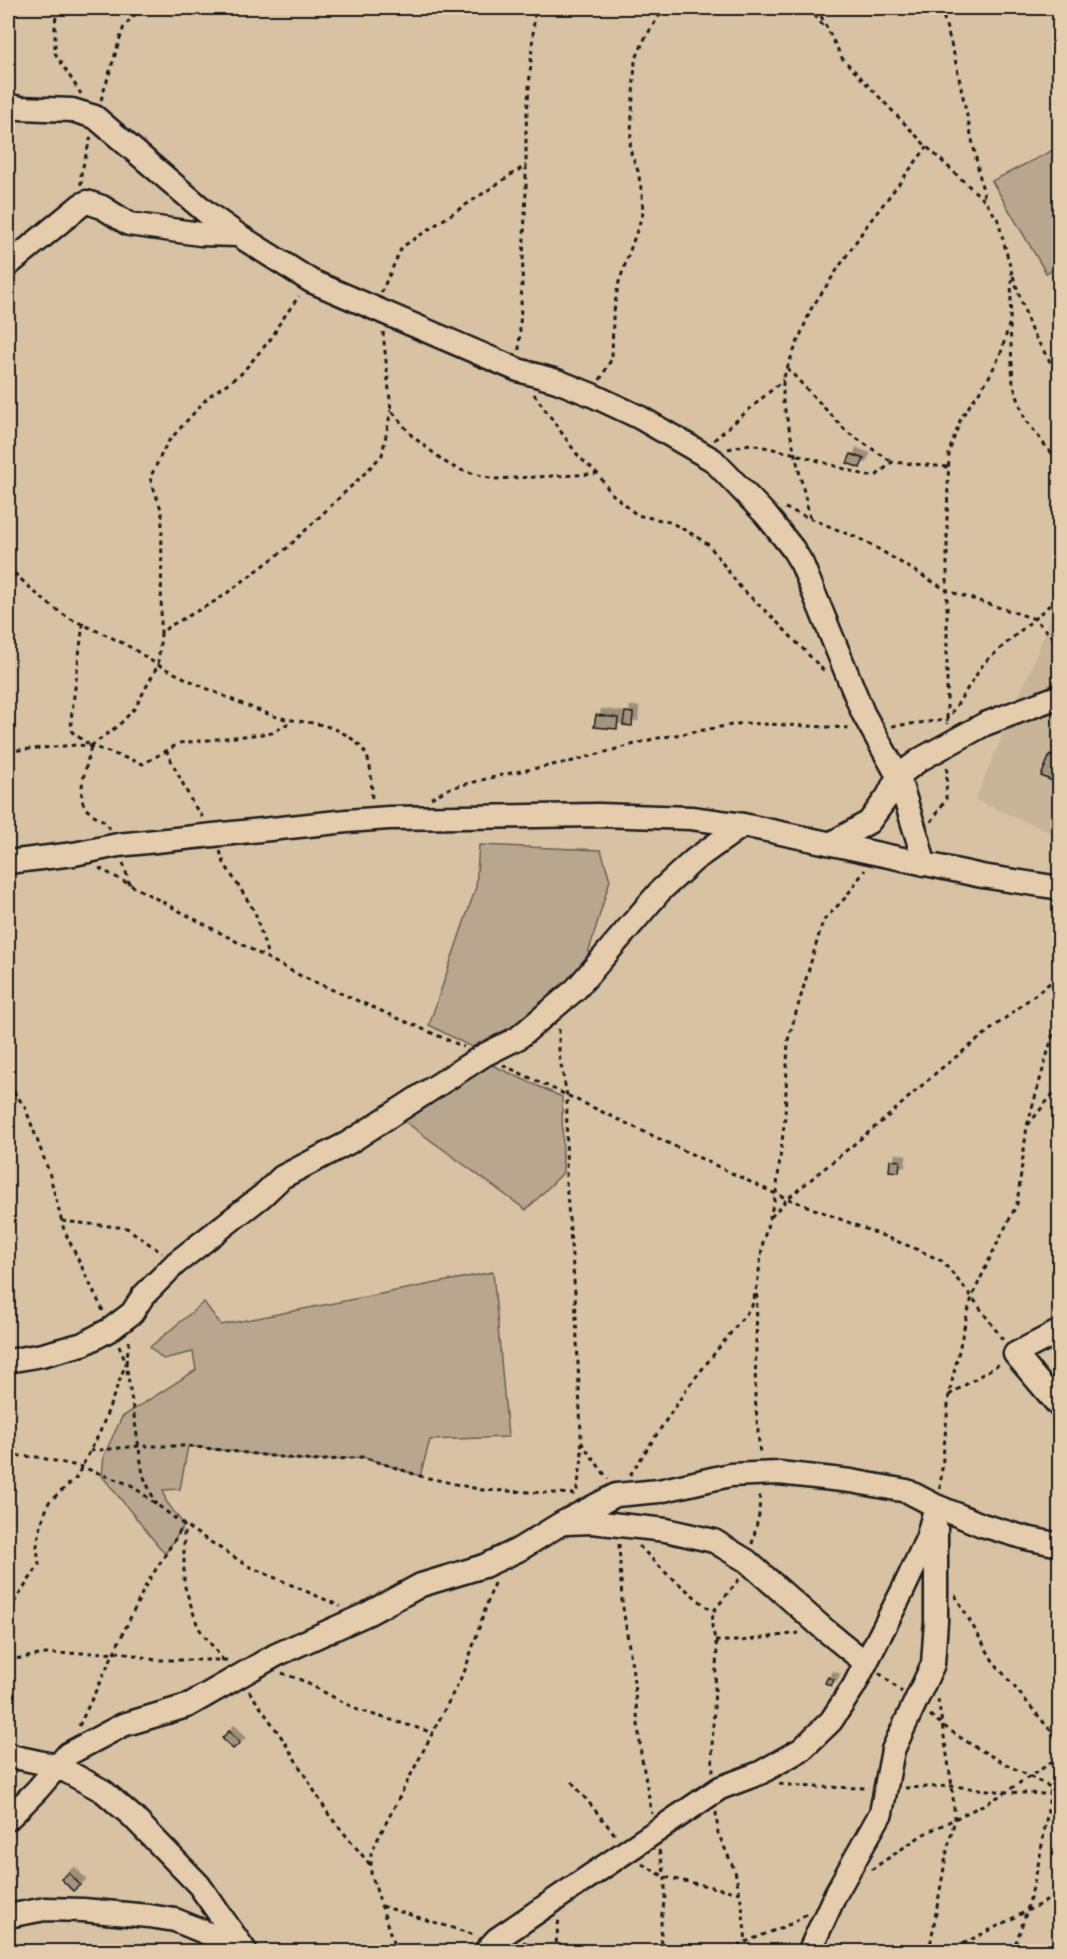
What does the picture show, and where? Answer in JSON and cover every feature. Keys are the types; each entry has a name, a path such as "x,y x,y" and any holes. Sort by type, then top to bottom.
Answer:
{"street":[{"path":"8,105 20,108 72,110 95,117 207,213 311,281 518,370 592,395 639,417 713,460 766,515 793,549 809,577 871,729 898,776 924,864"},
{"path":"8,265 87,202 96,203 129,224 200,234 238,235"},
{"path":"832,843 869,822 888,796 898,776 947,744 985,724 1059,696"},
{"path":"8,862 74,854 118,845 372,819 598,815 691,818 743,825 832,843 876,855 982,876 1059,888"},
{"path":"8,1361 83,1344 111,1329 132,1312 143,1296 176,1263 262,1196 282,1177 348,1143 484,1055 518,1038 576,989 661,890 694,860 743,825"},
{"path":"1059,1331 1015,1354 1059,1407"},
{"path":"8,1819 68,1754 123,1725 187,1706 276,1655 367,1614 421,1585 484,1566 501,1558 616,1495 659,1491 730,1475 779,1473 907,1491 936,1506 1004,1531 1059,1545"},
{"path":"491,1945 720,1788 760,1773 802,1749 831,1721 854,1686 927,1539 936,1506"},
{"path":"809,1952 836,1893 881,1813 893,1750 933,1664 936,1621 936,1506"},
{"path":"562,1523 592,1522 666,1530 714,1541 747,1561 866,1663"},
{"path":"8,1754 57,1766 103,1791 133,1817 199,1885 245,1952"},
{"path":"8,1916 45,1909 149,1916 175,1920 226,1941 245,1952"}],"path":[{"path":"58,8 55,22 55,53 95,117"},
{"path":"81,205 81,174 95,117 124,26 141,8"},
{"path":"592,395 612,358 613,318 618,285 643,213 638,171 630,150 635,62 645,38 664,8"},
{"path":"809,8 828,32"},
{"path":"818,8 842,58 927,147 985,201 998,220 1012,274 1031,330 1059,378"},
{"path":"940,8 954,54 985,201"},
{"path":"810,518 783,402 783,380 811,309 865,228 927,147"},
{"path":"161,634 168,627 219,599 287,548 382,455 391,410 380,295 402,247 526,165"},
{"path":"1012,274 1010,321 1013,384 1025,419 1059,465"},
{"path":"130,887 118,845 106,821 85,808 80,793 91,746 120,724 135,708 158,665 161,634 162,512 150,478 167,443 209,396 241,374 274,336 283,318 311,281"},
{"path":"918,840 946,799 949,452 961,418 988,379 1002,353 1010,321"},
{"path":"787,368 846,432 892,462 949,467"},
{"path":"699,453 783,380"},
{"path":"391,410 412,436 457,469 493,479 598,474"},
{"path":"727,449 750,444 796,454 868,476 877,475 892,462"},
{"path":"778,505 865,541 948,591 1035,619 1059,645"},
{"path":"8,567 35,593 71,619 130,647 158,665 236,701 292,721 320,723 336,729 357,743 367,754 371,771 372,819"},
{"path":"947,720 984,663 1059,596"},
{"path":"83,623 71,720 72,732 91,746"},
{"path":"430,798 450,788 506,774 573,761 653,739 743,723 871,729 947,720"},
{"path":"8,751 76,745 91,746 143,764 180,743 272,733 292,721"},
{"path":"74,854 130,887 188,915 301,976 484,1055 787,1199 882,1234 942,1262 1015,1354 949,1395"},
{"path":"746,1942 735,1871 718,1833 712,1746 717,1648 712,1626 713,1612 741,1576 759,1515 761,1474 755,1396 758,1286 763,1242 776,1194 785,1116 788,1040 823,921 845,898 876,855"},
{"path":"770,1219 787,1199 886,1118 938,1071 1059,975"},
{"path":"558,1004 559,1055 567,1095 566,1181 575,1293 582,1458 576,1494 562,1523"},
{"path":"936,1506 949,1395 972,1297 1017,1204 1027,1126 1059,1009"},
{"path":"8,1084 25,1107 49,1172 64,1230 126,1363 143,1475 156,1504"},
{"path":"1027,1126 1059,1085"},
{"path":"62,1221 126,1228 176,1263"},
{"path":"581,1442 605,1473 616,1495 688,1387 752,1306 758,1286"},
{"path":"8,1620 15,1601 39,1565 37,1546 41,1524 49,1502 76,1478 100,1432 126,1363 132,1312"},
{"path":"90,1451 139,1446 188,1446 313,1461 363,1457 420,1476 482,1490 586,1494"},
{"path":"8,1455 37,1457 82,1467 131,1485 184,1525 248,1566 328,1602 367,1614"},
{"path":"618,1525 666,1573 713,1612"},
{"path":"618,1525 622,1601 633,1673 641,1754 665,1877 665,1898 661,1919 662,1952"},
{"path":"396,1952 372,1873 371,1852 465,1670 492,1586 498,1577"},
{"path":"954,1592 993,1661 1059,1742"},
{"path":"716,1641 741,1641 825,1630"},
{"path":"866,1663 942,1726 1059,1792"},
{"path":"929,1952 955,1819 938,1695"},
{"path":"864,1874 922,1836 993,1800 1059,1757"},
{"path":"1012,1952 1027,1911 1042,1846 1051,1788"},
{"path":"947,1952 1059,1894"},
{"path":"382,1906 467,1934 491,1945 520,1942 555,1952 560,1898"},
{"path":"720,1952 793,1923 810,1911"}],"shaded area":[{"path":"1059,147 1059,267 1046,273 992,181"},
{"path":"1059,598 1059,836 975,800"},
{"path":"479,845 601,850 610,880 585,964 522,1025 473,1048 429,1025 476,887"},
{"path":"479,1059 562,1097 563,1173 526,1210 388,1109"},
{"path":"493,1272 508,1437 430,1440 420,1476 363,1457 313,1461 188,1446 180,1489 163,1490 166,1501 184,1525 165,1554 102,1476 104,1455 122,1417 196,1370 193,1352 163,1359 150,1347 204,1302 221,1325"}],"building":[{"path":"851,454 864,459 860,468 847,463"},
{"path":"625,712 633,713 632,726 623,725"},
{"path":"596,715 618,718 617,729 594,727"},
{"path":"1050,755 1060,759 1060,784 1041,776"},
{"path":"890,1160 900,1161 899,1172 889,1171"},
{"path":"828,1677 834,1680 831,1686 825,1683"},
{"path":"229,1731 240,1743 233,1749 222,1738"},
{"path":"69,1873 80,1885 73,1891 61,1879"}]}
